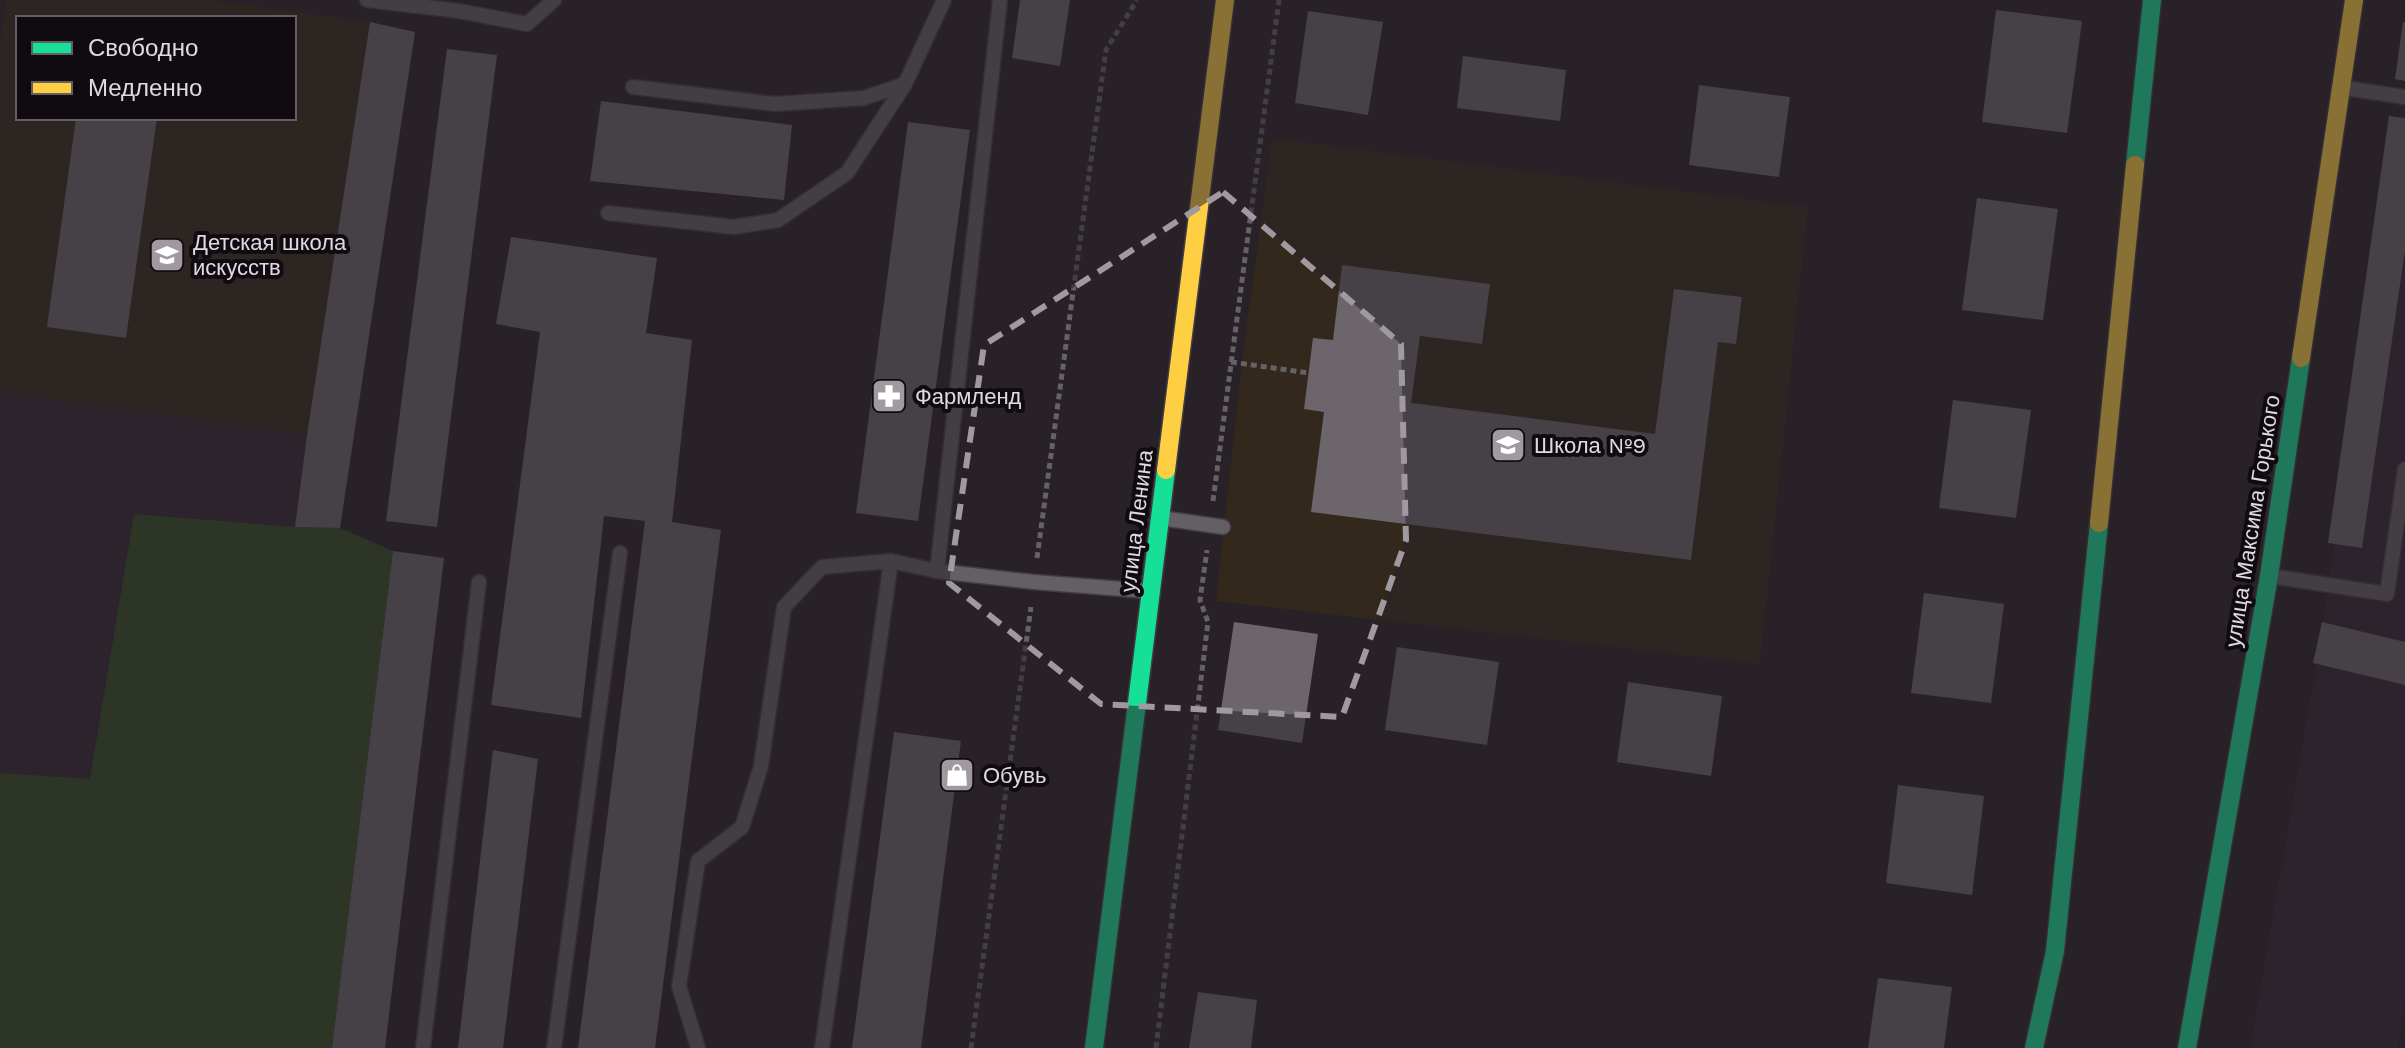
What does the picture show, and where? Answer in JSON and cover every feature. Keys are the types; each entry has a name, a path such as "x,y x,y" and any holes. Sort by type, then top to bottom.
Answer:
{"street":[{"name":"улица Ленина","path":"1094,1048 1225,0"},
{"path":"2034,1048 2055,951 2152,0"},
{"name":"улица Максима Горького","path":"2187,1048 2269,576 2354,0"}],"lane":[{"path":"367,0 459,11 527,24 554,0"},
{"path":"608,213 734,227 778,220 847,173 905,84 944,0"},
{"path":"937,571 1000,0"},
{"path":"633,87 775,104 864,98 905,84"},
{"path":"2341,87 2405,97"},
{"path":"2269,576 2387,594 2405,469"},
{"path":"1161,518 1223,527"},
{"path":"554,1048 620,553"},
{"path":"822,1048 891,561"},
{"path":"698,1048 679,986 698,861 742,827 761,766 784,607 822,567 891,561 937,571 1152,591"},
{"path":"423,1048 479,582"}],"path":[{"path":"971,1048 1106,50 1137,0"},
{"path":"1231,362 1309,373"}],"highlighted area":[{"path":"1223,192 1401,344 1406,540 1342,717 1101,704 949,583 984,345"}],"shaded area":[{"name":"Детская школа искусств","path":"6,0 208,0 370,22 307,435 0,392 0,44"},
{"path":"2405,80 2405,998 2398,1048 2250,1048 2316,667"},
{"name":"Школа №9","path":"1272,138 1808,207 1760,664 1216,601 1242,363"},
{"path":"0,392 307,435 295,527 134,514 90,780 0,773"}],"green space":[{"path":"134,514 340,528 393,551 332,1048 0,1048 0,773 90,779"}],"building":[{"path":"1020,0 1070,0 1060,66 1012,58"},
{"path":"1996,10 2082,21 2067,133 1982,122"},
{"path":"1308,11 1383,22 1368,115 1295,103"},
{"path":"370,22 415,32 340,528 295,527 307,435"},
{"path":"2405,22 2405,81 2395,79"},
{"path":"447,49 497,55 437,527 386,521"},
{"path":"1463,56 1566,70 1560,121 1457,108"},
{"path":"1699,85 1790,97 1779,177 1689,165"},
{"path":"601,101 792,125 784,200 590,181"},
{"path":"2389,116 2405,118 2405,250 2362,548 2328,543"},
{"path":"76,120 157,120 126,338 47,327"},
{"path":"908,122 970,130 918,521 856,513"},
{"path":"1977,198 2058,209 2043,320 1962,310"},
{"path":"511,237 657,258 646,333 692,340 672,522 721,530 655,1048 578,1048 645,521 604,516 581,718 491,705 540,332 496,324"},
{"path":"1342,265 1490,284 1482,344 1420,336 1411,403 1655,434 1674,289 1742,297 1736,344 1718,342 1691,560 1311,512 1324,412 1304,409 1313,338 1333,340"},
{"path":"1953,400 2031,410 2016,518 1939,508"},
{"path":"393,551 444,558 385,1048 332,1048"},
{"path":"1924,593 2004,604 1991,703 1911,693"},
{"path":"1234,622 1318,634 1302,743 1218,730"},
{"path":"2322,622 2405,642 2405,685 2313,663"},
{"path":"1397,647 1499,662 1487,745 1385,730"},
{"path":"1628,682 1722,696 1711,776 1617,762"},
{"path":"894,732 961,741 921,1048 852,1048"},
{"path":"493,750 538,759 503,1048 458,1048"},
{"path":"1898,785 1984,796 1972,895 1886,883"},
{"path":"1878,978 1952,987 1944,1048 1868,1048"},
{"path":"1198,992 1257,1000 1251,1048 1189,1048"}],"traffic: fast":[{"path":"2135,165 2152,0"},
{"path":"2187,1048 2269,576 2301,358"},
{"path":"1094,1048 1166,470"},
{"path":"2034,1048 2055,951 2099,523"}],"traffic: slow":[{"path":"1166,470 1225,0"},
{"path":"2301,358 2354,0"},
{"path":"2099,523 2135,165"}],"place":[{"name":"Детская школа искусств","path":"167,255"},
{"name":"Фармленд","path":"889,396"},
{"name":"Школа №9","path":"1508,445"},
{"name":"Обувь","path":"957,775"}]}
